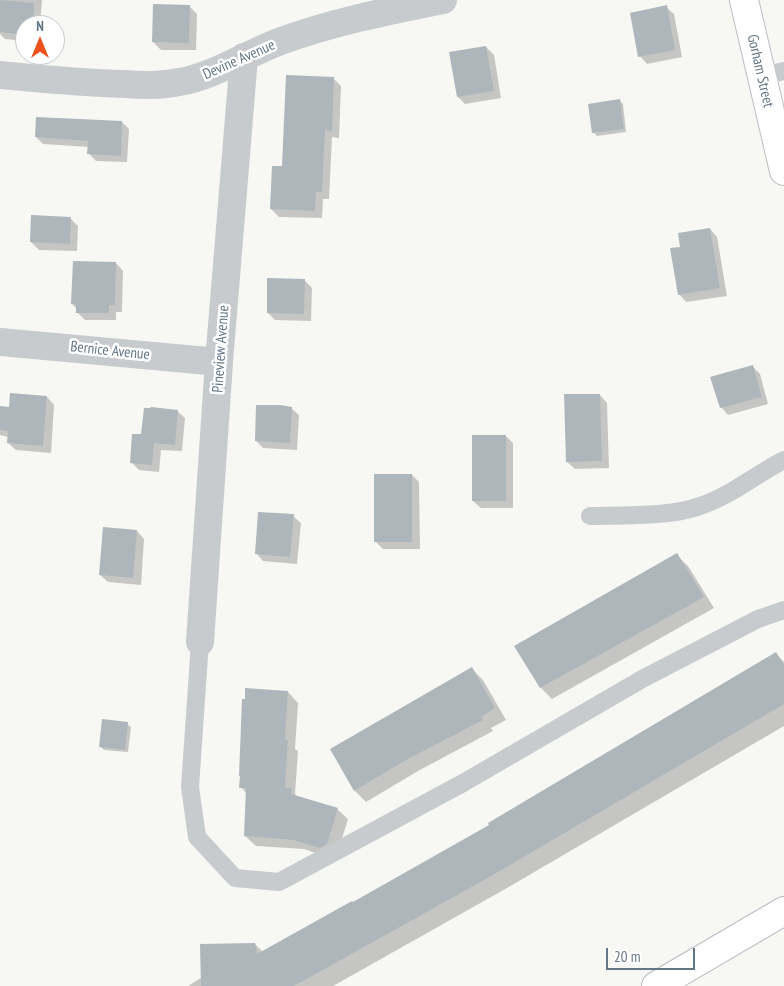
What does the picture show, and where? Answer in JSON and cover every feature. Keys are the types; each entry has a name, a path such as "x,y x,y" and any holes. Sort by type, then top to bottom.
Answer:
{"main road":[{"name":"Gorham Street","path":"744,0 773,74 784,170"},
{"path":"656,986 784,911"}],"street":[{"name":"Devine Avenue","path":"0,74 68,81 152,85 177,83 201,77 279,42 339,22 443,0"},
{"name":"Pineview Avenue","path":"200,642 219,362 244,57"},
{"name":"Bernice Avenue","path":"0,342 219,362"}],"lane":[{"path":"590,516 679,512 700,507 721,498 762,471 784,460"},
{"path":"200,642 190,787 197,837 235,878 279,882 463,783 644,678 758,620 784,610"}],"building":[{"path":"0,0 34,3 33,15 15,15 15,34 0,32"},
{"path":"153,4 190,5 189,43 152,42"},
{"path":"667,5 675,50 638,57 630,13"},
{"path":"486,46 494,91 457,97 449,52"},
{"path":"286,75 334,77 332,131 325,130 322,192 316,192 315,211 270,209 272,166 282,166"},
{"path":"620,99 624,129 592,133 588,104"},
{"path":"36,117 122,121 121,156 87,154 88,141 35,137"},
{"path":"31,215 71,217 70,244 30,242"},
{"path":"710,228 720,288 678,295 670,248 680,247 678,233"},
{"path":"73,261 116,262 115,305 109,305 109,313 76,313 76,304 71,304"},
{"path":"267,278 305,279 304,314 267,313"},
{"path":"753,365 762,397 720,408 710,377"},
{"path":"10,393 47,396 43,446 7,443 8,431 0,430 0,406 9,407"},
{"path":"564,394 600,394 602,461 566,462"},
{"path":"256,405 292,407 290,443 255,441"},
{"path":"144,408 178,410 175,445 154,443 152,465 130,463 132,434 141,434"},
{"path":"472,435 506,435 506,501 472,501"},
{"path":"374,474 412,474 412,542 374,542"},
{"path":"258,512 294,514 290,557 255,554"},
{"path":"103,527 137,530 133,578 99,575"},
{"path":"677,553 704,597 540,688 514,646"},
{"path":"776,652 784,665 784,704 493,875 294,986 201,986 200,944 255,943 257,954 489,825 488,823"},
{"path":"472,667 495,708 481,717 483,720 406,760 354,791 330,749"},
{"path":"245,688 288,691 285,739 288,740 285,788 292,788 291,794 338,808 327,844 319,848 293,840 244,836 246,788 239,788 239,776 242,699 245,699"},
{"path":"102,719 128,722 125,750 99,747"}]}
